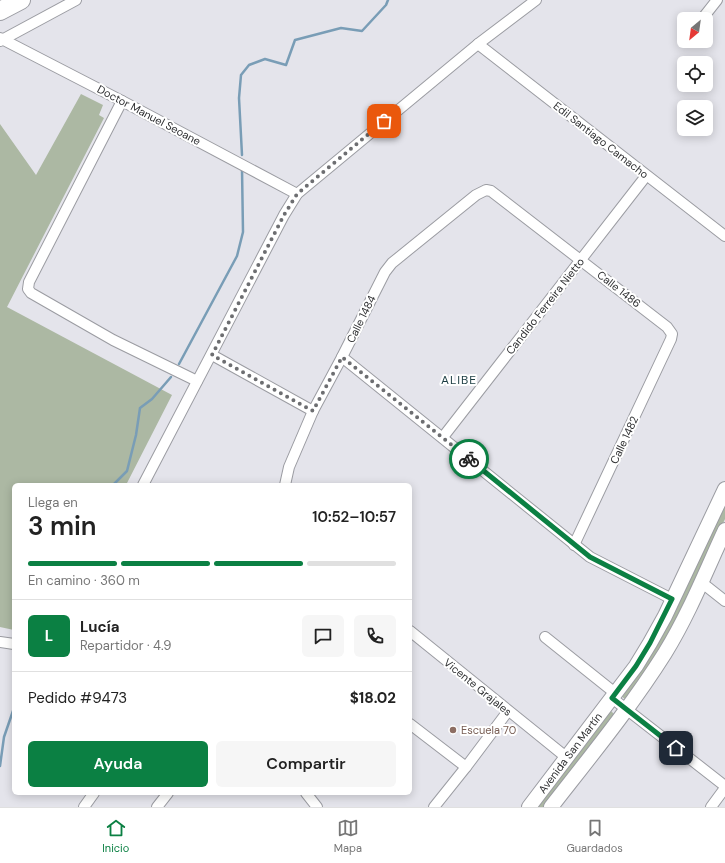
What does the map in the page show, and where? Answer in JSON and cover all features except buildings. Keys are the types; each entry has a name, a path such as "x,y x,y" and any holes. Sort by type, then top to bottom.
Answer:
{"highway":[{"path":"0,11 21,0"}],"street":[{"path":"1,39 76,0"},
{"path":"144,483 284,215 297,194 478,44 536,0"},
{"path":"708,12 717,0"},
{"name":"Doctor Manuel Seoane","path":"1,39 122,101 297,194"},
{"name":"Edil Santiago Camacho","path":"478,44 725,236"},
{"path":"122,101 29,282 28,289 31,293 113,340 198,381"},
{"name":"Candido Ferreira Nietto","path":"443,437 646,176"},
{"name":"Calle 1486","path":"486,190 496,194 667,327 672,334"},
{"name":"Calle 1484","path":"285,483 289,467 313,411 385,272 392,263 476,195 486,190"},
{"name":"Calle 1482","path":"574,545 672,334"},
{"path":"212,355 313,411"},
{"path":"342,357 443,437 574,545 595,559 672,599"},
{"name":"Avenida San Martín","path":"529,807 636,666 650,643 725,490"},
{"name":"Avenida San Martín","path":"551,807 627,709 665,652 682,623 725,530"},
{"path":"701,582 725,601"},
{"name":"Vicente Grajales","path":"412,633 566,757"},
{"path":"545,637 627,709 725,787 711,807"},
{"path":"0,642 12,644"},
{"path":"434,807 508,711"},
{"path":"412,726 466,767"},
{"path":"84,807 93,795"},
{"path":"157,807 166,795"},
{"path":"308,795 317,807"}],"green space":[{"path":"81,94 103,105 99,115 104,118 7,307 172,395 127,483 12,483 12,630 0,627 0,124 36,175"},
{"path":"725,500 725,519 685,605 661,651 626,700 621,696"},
{"path":"610,710 615,715 544,807 534,807"}],"waterway":[{"path":"242,155 239,98 241,75 249,65 265,59 286,65 295,40 341,28 362,31 386,5 388,0"},
{"path":"179,364 237,256 243,232 242,169"},
{"path":"115,483 127,471 136,435 140,408 152,399 171,377"},
{"path":"0,766 4,737 12,714"}],"way so far":[{"path":"384,121 297,194 284,215 212,355 313,411 342,357 469,459"}],"place":[{"name":"Escuela 70","path":"453,730"}],"district":[{"name":"ALIBE","path":"459,380"}],"route":[{"path":"469,459 590,557 672,599 665,616 650,643 636,666 612,698 676,748"}]}
